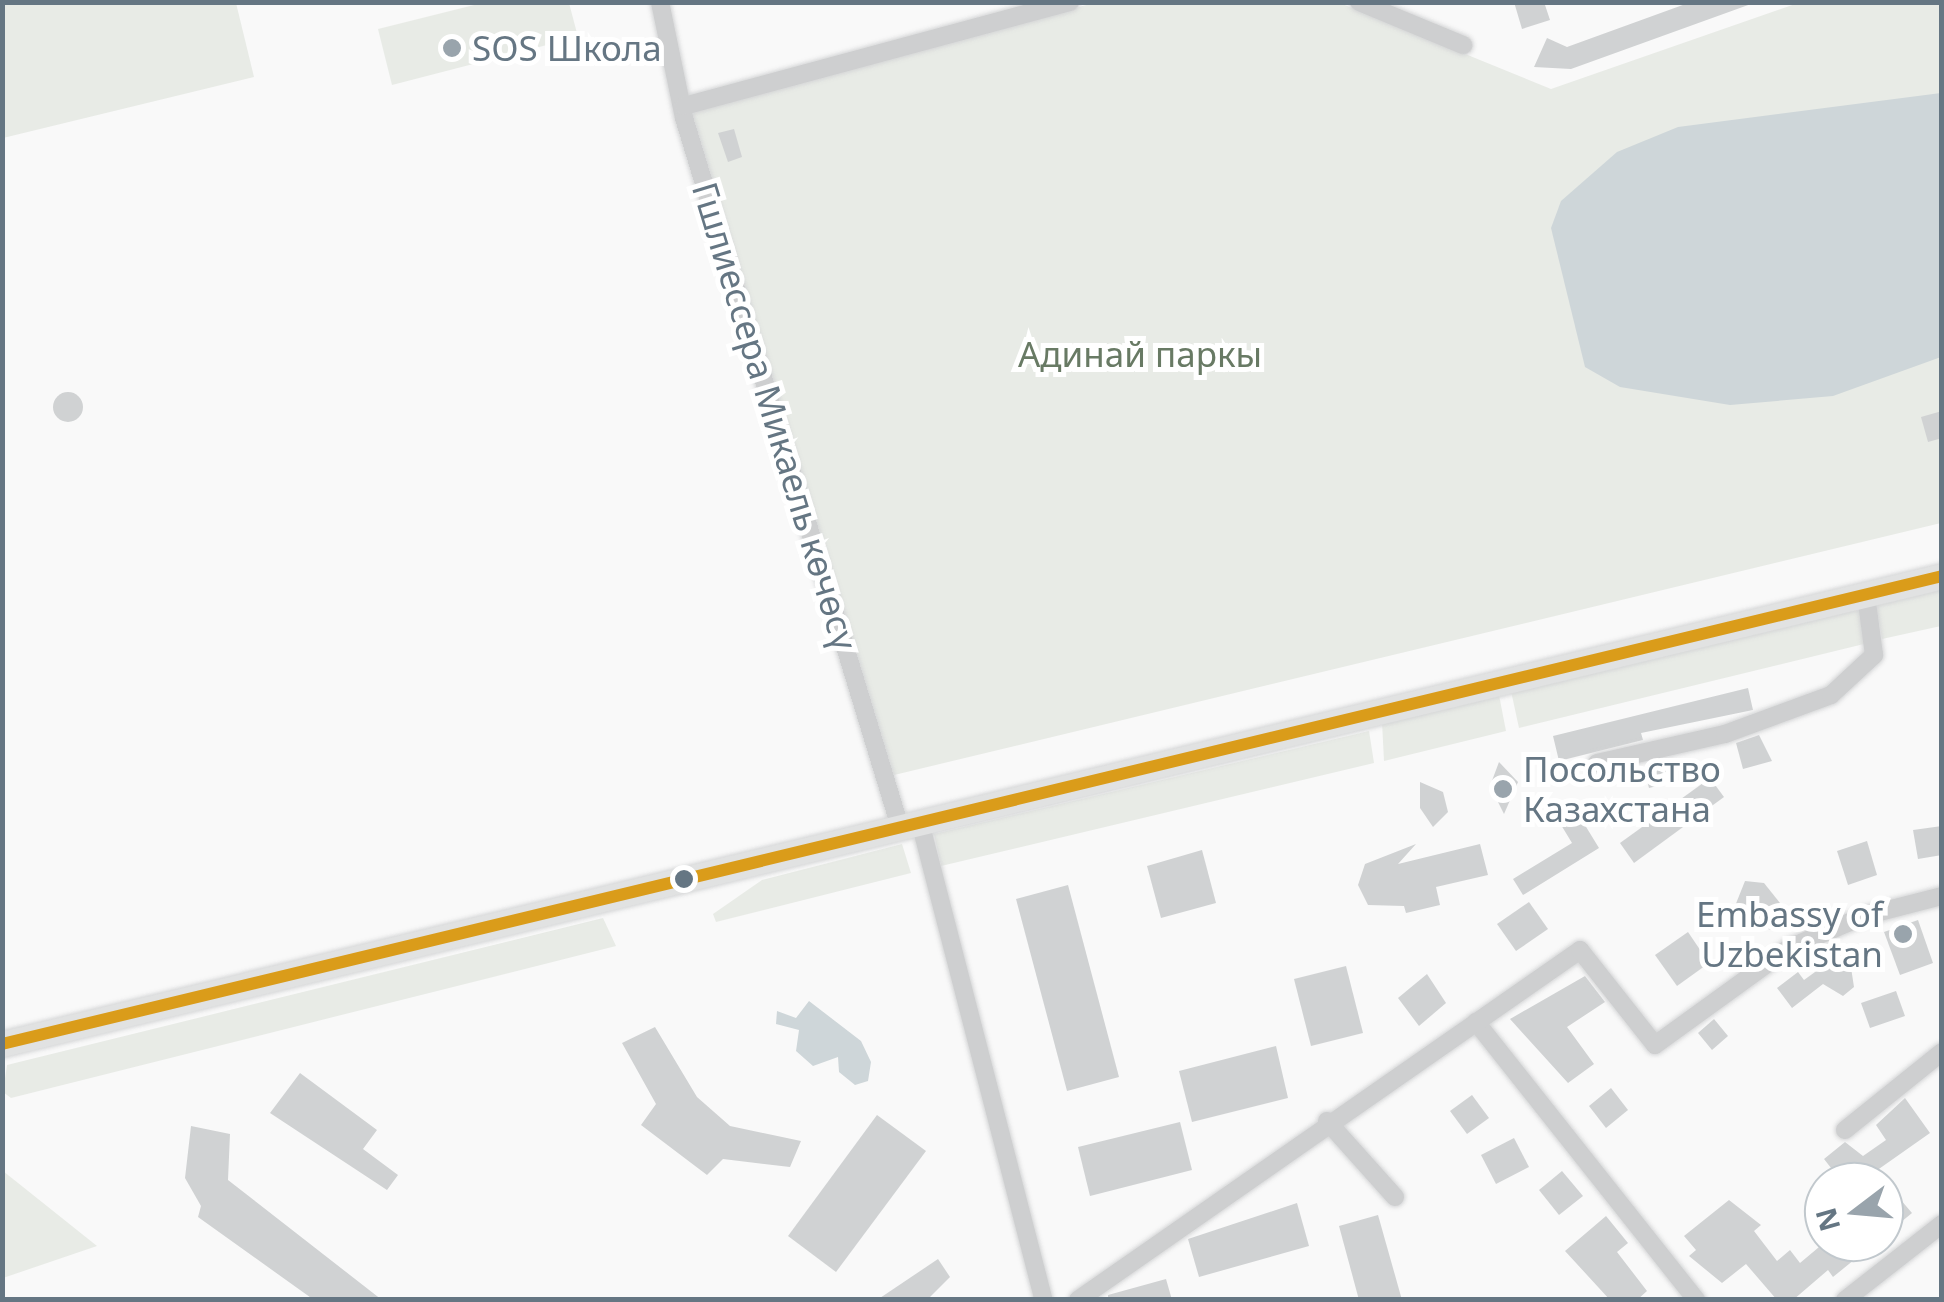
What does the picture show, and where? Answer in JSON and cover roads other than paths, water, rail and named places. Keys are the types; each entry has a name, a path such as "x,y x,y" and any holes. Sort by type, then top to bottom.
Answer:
{"main road":[{"path":"2,1044 1942,576"}],"street":[{"name":"Гшлиессера Микаель көчөсү","path":"660,2 684,106 910,825 1044,1300"},
{"path":"684,106 1070,2"},
{"path":"1359,2 1463,45"},
{"path":"1596,763 1724,734 1830,695 1874,656 1866,595"},
{"path":"1078,1300 1327,1121 1580,950 1655,1045 1789,948 1864,916 1942,896"},
{"path":"1476,1022 1696,1300"},
{"path":"1845,1130 1942,1052"},
{"path":"1327,1121 1395,1197"},
{"path":"1845,1300 1942,1224"}],"place":[{"name":"SOS Школа","path":"452,48"},
{"name":"Посольство Казахстана","path":"1503,789"},
{"name":"Embassy of Uzbekistan","path":"1903,934"}],"park label":[{"name":"Адинай паркы","path":"1140,354"}]}
